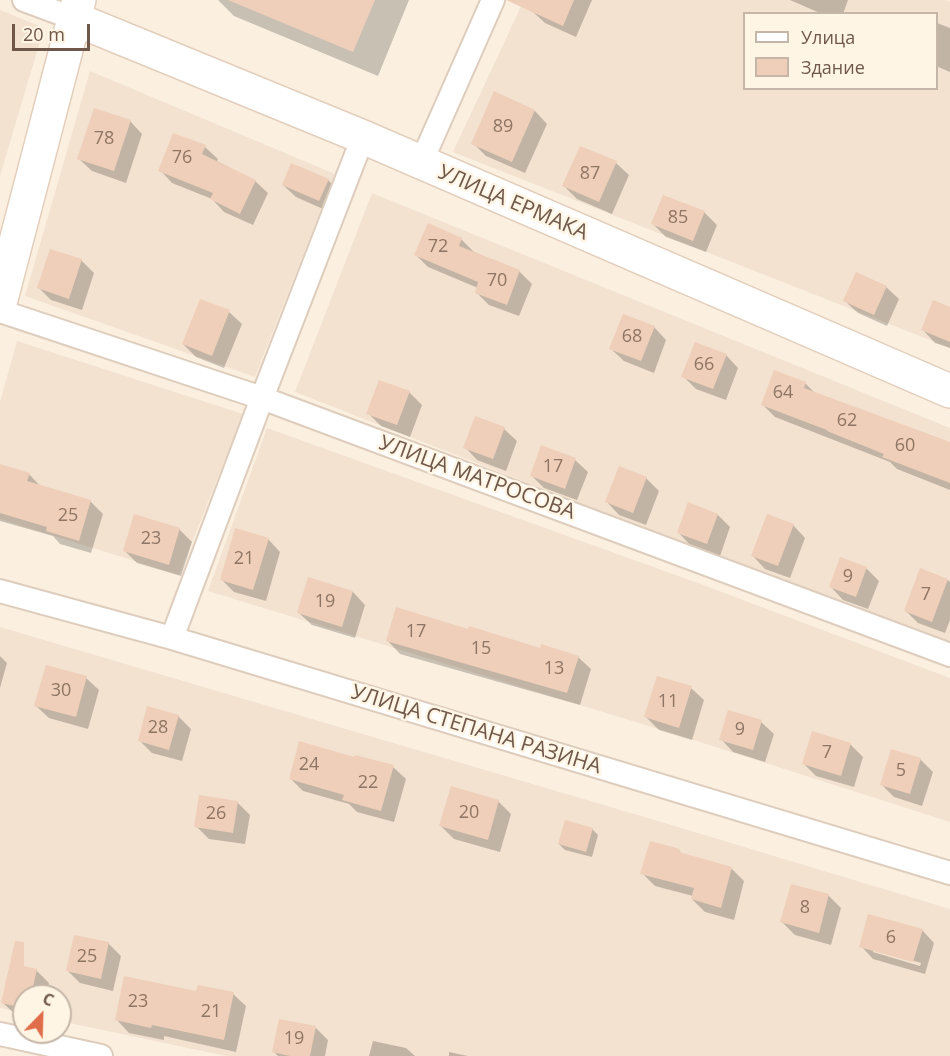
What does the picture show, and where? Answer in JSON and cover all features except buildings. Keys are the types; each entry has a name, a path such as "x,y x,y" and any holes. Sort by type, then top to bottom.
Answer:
{"street":[{"path":"0,303 77,10 24,0"},
{"path":"421,163 493,0"},
{"name":"УЛИЦА ЕРМАКА","path":"77,10 421,163 950,391"},
{"path":"172,638 363,137"},
{"name":"УЛИЦА МАТРОСОВА","path":"0,311 262,398 950,655"},
{"name":"УЛИЦА СТЕПАНА РАЗИНА","path":"0,591 172,638 950,873"},
{"path":"0,1034 101,1056"}],"shaded area":[{"path":"524,0 946,0 950,2 950,348 453,152"},
{"path":"0,10 44,28 0,176"},
{"path":"90,71 335,174 255,377 25,296"},
{"path":"372,193 950,428 950,642 699,550 295,392"},
{"path":"17,341 243,414 179,575 0,519 0,402"},
{"path":"267,428 698,583 950,678 950,822 678,735 208,591"},
{"path":"0,627 950,909 950,1056 226,1056 72,1024 72,984 12,984 12,1010 0,1008"}]}
